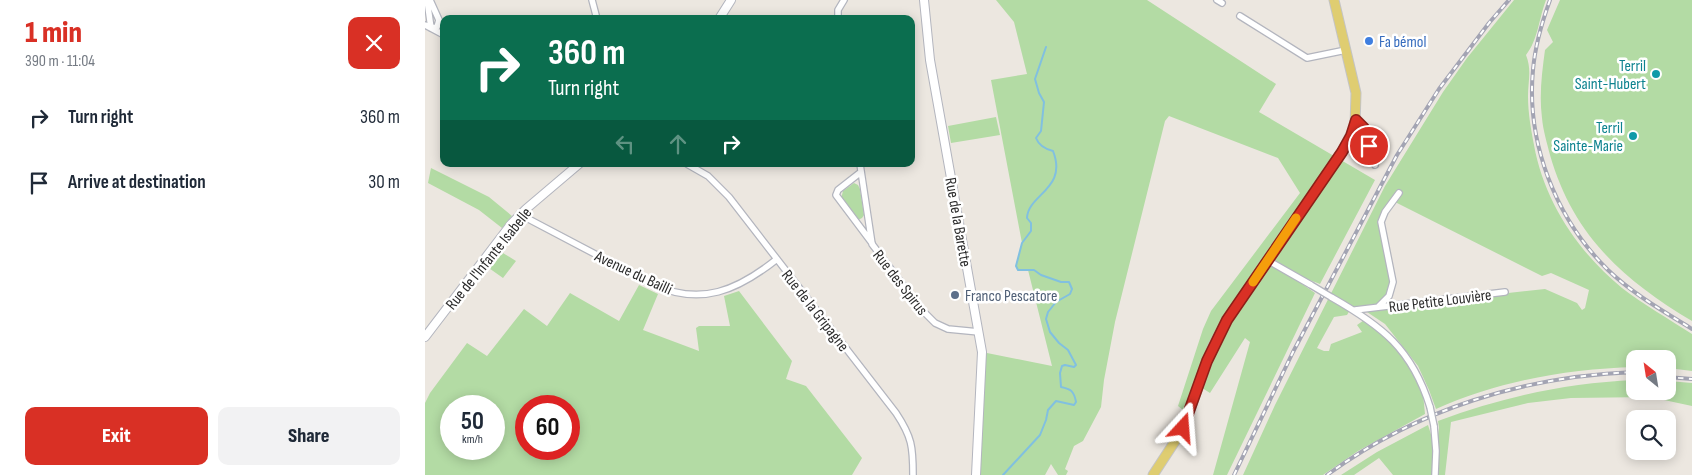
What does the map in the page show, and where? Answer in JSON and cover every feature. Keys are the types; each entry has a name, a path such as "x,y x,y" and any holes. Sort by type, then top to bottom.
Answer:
{"main road":[{"path":"1153,475 1183,428 1207,361 1221,332 1351,136 1356,120 1357,103 1334,0"}],"street":[{"path":"428,0 426,10 431,28"},
{"path":"428,0 439,20 437,27 431,28"},
{"path":"592,0 596,15"},
{"path":"722,15 731,0"},
{"path":"838,15 844,0"},
{"name":"Rue de la Barette","path":"924,0 930,60 979,332 983,364 977,475"},
{"path":"1241,16 1307,58 1346,50"},
{"path":"425,24 440,33"},
{"path":"1356,120 1364,128 1375,165"},
{"name":"Rue de l'Infante Isabelle","path":"425,337 519,214 575,167"},
{"name":"Rue de la Gripagne","path":"693,167 722,188 902,422 910,437 913,475"},
{"name":"Rue des Spirus","path":"860,167 872,244 922,310 935,323 949,329 979,332"},
{"path":"861,172 838,190 836,195 872,244"},
{"name":"Rue Petite Louvière","path":"1376,308 1389,296 1393,282 1381,222 1385,212 1399,193"},
{"name":"Avenue du Bailli","path":"519,214 652,284 671,292 689,295 711,294 731,288 749,280 777,259"},
{"path":"1267,260 1355,310 1385,332 1408,358 1423,384 1430,407 1436,451 1435,475"},
{"name":"Rue Petite Louvière","path":"1355,310 1505,292"}],"green space":[{"path":"996,0 1147,0 1276,84 1259,112 1375,180 1320,284 1281,269 1315,293 1227,475 1213,475 1250,342 1245,338 1210,393 1199,386 1188,414 1178,406 1203,329 1211,311 1300,193 1278,158 1169,116 1165,121 1115,322 1101,407 1083,441 1074,446 1065,469 1068,471 1066,475 1058,475 1051,464 1045,475 976,475 982,352 1052,366 1028,270 1018,270 1016,266 1022,243 991,80 1027,74 1014,22"},
{"path":"1514,0 1546,0 1536,36 1526,55 1529,71 1528,96 1531,127 1539,166 1546,186 1565,224 1577,242 1606,274 1630,294 1692,334 1692,371 1676,369 1676,350 1626,350 1626,367 1584,370 1533,378 1484,391 1436,409 1418,366 1385,324 1367,312 1392,306 1545,289 1577,303 1582,310 1585,308 1589,290 1551,273 1542,276 1393,201 1383,217 1393,282 1382,304 1351,308 1347,315 1334,317 1317,348 1329,351 1331,344 1362,332 1357,325 1367,318 1385,332 1422,384 1425,414 1358,451 1323,475 1243,475 1275,405 1385,186 1443,92 1467,58"},
{"name":"Terril Sainte-Marie","path":"1560,0 1692,0 1692,321 1644,289 1604,253 1572,209 1560,183 1545,136 1541,101 1545,50 1553,42 1547,30"},
{"path":"996,117 1000,135 951,143 948,126"},
{"path":"431,168 489,197 512,216 502,228 479,210 428,183"},
{"path":"854,183 860,189 864,215 858,220 841,199 843,191"},
{"path":"498,250 516,261 503,278 486,266"},
{"path":"639,285 658,294 643,330 699,351 696,328 699,326 730,326 724,296 739,291 792,361 786,379 806,386 862,458 852,475 425,475 425,403 430,393 467,343 487,356 524,309 547,326 570,293 619,321"},
{"path":"1626,381 1626,397 1571,398 1528,403 1451,422 1445,475 1393,475 1379,458 1354,475 1341,475 1377,452 1428,425 1436,450 1438,421 1463,412 1511,398 1559,388"},
{"path":"1676,382 1692,383 1692,406 1664,400 1676,400"}],"waterway":[{"path":"1003,475 1040,435 1048,410 1056,401 1074,405 1076,402 1071,391 1061,387 1060,373 1062,366 1074,367 1076,365 1068,350 1050,332 1046,319 1048,312 1056,302 1070,294 1072,289 1069,282 1061,282 1041,275 1034,270 1018,270 1016,266 1022,243 1031,231 1031,223 1027,218 1029,210 1052,183 1055,174 1056,164 1053,151 1043,147 1036,138 1041,131 1044,102 1035,79 1046,47"}],"railway":[{"path":"1234,475 1293,352 1397,155 1439,89 1489,23 1509,0"},
{"path":"1550,0 1535,52 1532,97 1534,125 1548,178 1573,228 1608,270 1659,309 1692,329"},
{"path":"1327,475 1362,452 1398,432 1435,414 1473,400 1553,380 1626,373"},
{"path":"1676,378 1692,379"}],"slow traffic":[{"path":"1253,282 1296,218"}],"place":[{"name":"Fa bémol","path":"1369,41"},
{"name":"Terril Saint-Hubert","path":"1656,74"},
{"name":"Terril Sainte-Marie","path":"1633,136"},
{"name":"Franco Pescatore","path":"955,295"}],"route":[{"path":"1183,428 1213,346 1227,320 1342,152 1351,136 1356,120 1364,128 1369,146"}]}
